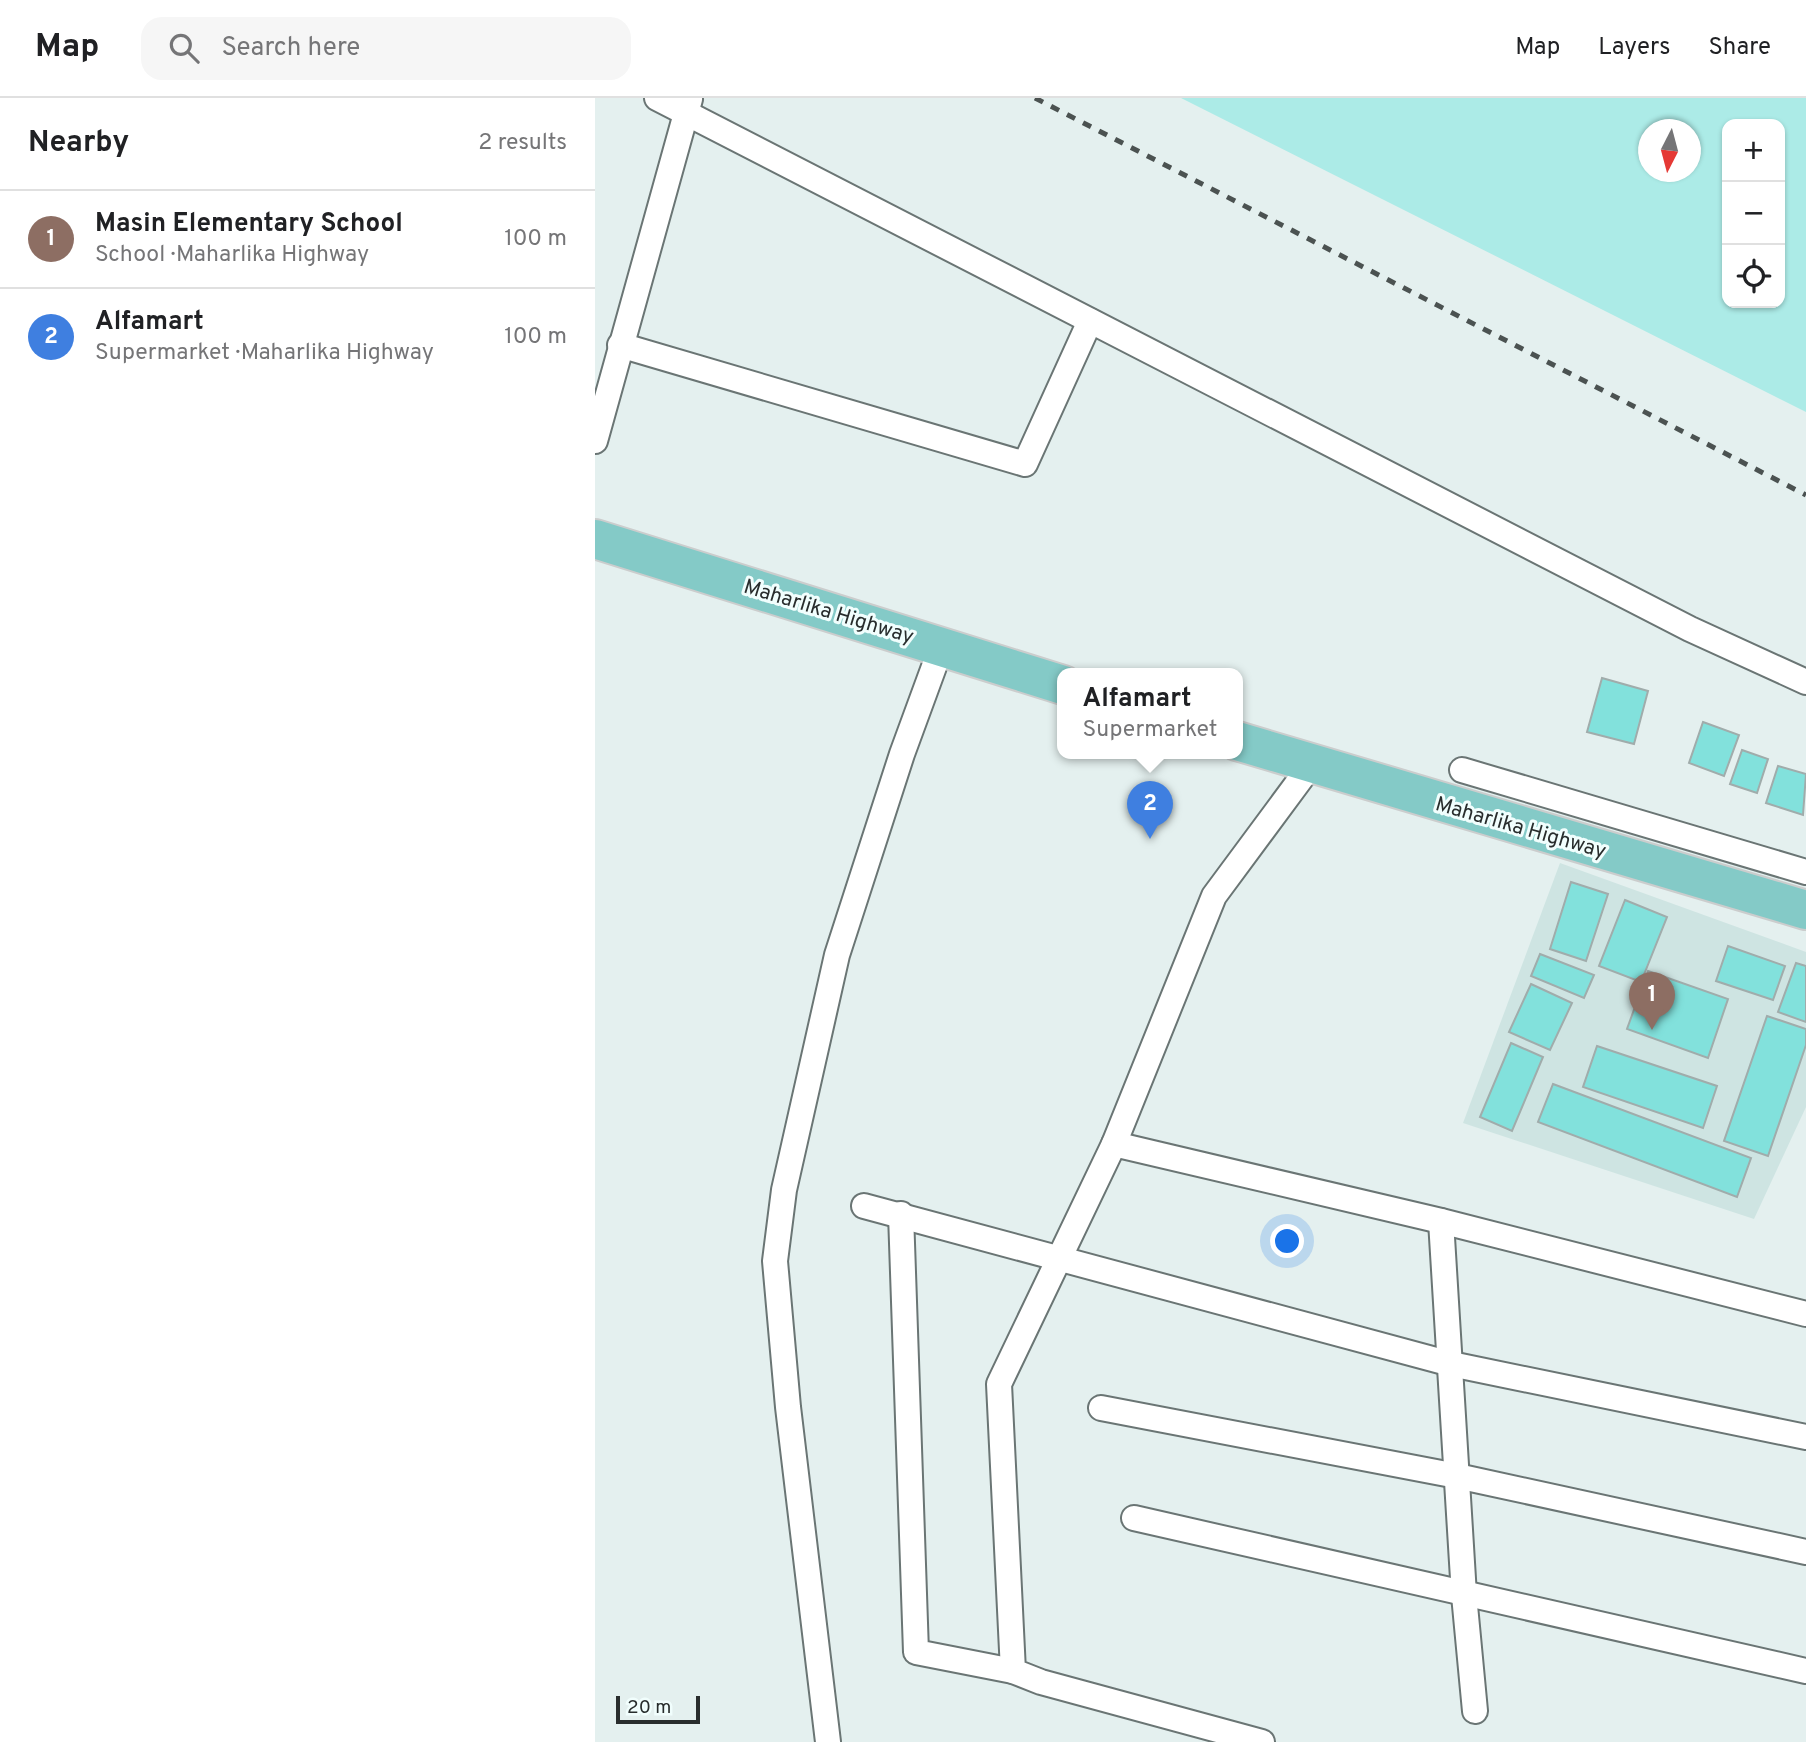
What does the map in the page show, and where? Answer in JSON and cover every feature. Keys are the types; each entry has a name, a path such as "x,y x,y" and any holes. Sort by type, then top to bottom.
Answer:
{"main road":[{"name":"Maharlika Highway","path":"595,539 942,645 1057,683"},
{"name":"Maharlika Highway","path":"1243,743 1311,765 1804,891"}],"street":[{"path":"657,98 688,106 1090,321 1690,629 1806,682"},
{"path":"595,441 688,106"},
{"path":"620,345 1025,464 1090,321"},
{"path":"828,1742 788,1407 775,1261 784,1190 837,955 902,754 942,645"},
{"path":"1013,1671 999,1384 1114,1144 1214,896 1311,765"},
{"path":"1462,770 1804,891"},
{"path":"1114,1144 1441,1221 1806,1314"},
{"path":"864,1206 1451,1364 1806,1437"},
{"path":"901,1214 916,1652 1013,1671 1041,1682 1262,1742"},
{"path":"1441,1221 1464,1595 1475,1711"},
{"path":"1101,1408 1457,1476 1806,1552"},
{"path":"1134,1518 1806,1671"}],"shaded area":[{"path":"1181,98 1806,98 1806,412"},
{"path":"1560,863 1806,952 1806,1107 1754,1219 1463,1123"}],"building":[{"path":"1602,678 1648,691 1634,744 1587,732"},
{"path":"1703,722 1739,735 1724,776 1689,763"},
{"path":"1742,750 1768,759 1757,793 1730,784"},
{"path":"1778,766 1806,774 1803,815 1766,803"},
{"path":"1571,882 1608,894 1586,961 1550,949"},
{"path":"1625,900 1667,917 1641,982 1599,966"},
{"path":"1728,946 1785,966 1773,1000 1716,981"},
{"path":"1540,954 1594,975 1584,998 1531,976"},
{"path":"1796,963 1806,966 1806,1022 1778,1012"},
{"path":"1648,971 1728,999 1708,1058 1627,1029"},
{"path":"1531,984 1572,1003 1550,1050 1509,1032"},
{"path":"1767,1016 1806,1029 1806,1045 1768,1156 1724,1141"},
{"path":"1511,1043 1543,1057 1512,1131 1480,1117"},
{"path":"1597,1046 1717,1086 1703,1128 1583,1087"},
{"path":"1553,1084 1751,1158 1737,1197 1538,1122"}],"railway":[{"path":"1035,98 1806,495"}],"place":[{"name":"Alfamart","path":"1150,839"},
{"name":"Masin Elementary School","path":"1652,1030"}]}
